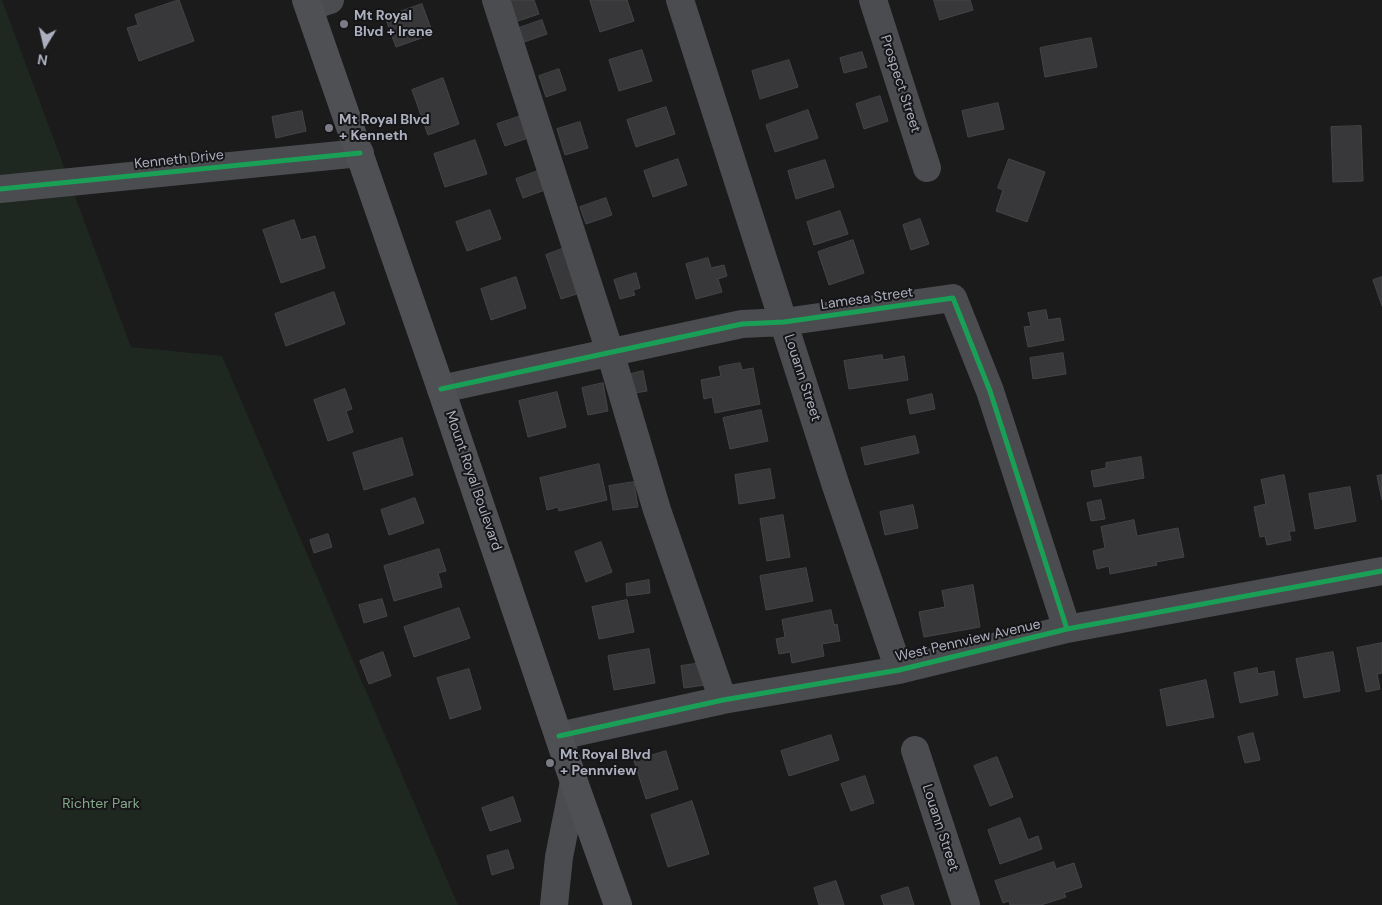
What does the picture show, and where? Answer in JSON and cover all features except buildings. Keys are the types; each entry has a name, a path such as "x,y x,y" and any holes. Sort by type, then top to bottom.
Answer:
{"main road":[{"name":"Mount Royal Boulevard","path":"315,2 360,153 442,389 574,782 618,905"}],"street":[{"path":"496,0 610,352 657,510 723,700"},
{"name":"Louann Street","path":"680,0 836,486 899,670"},
{"name":"Prospect Street","path":"874,0 927,168"},
{"name":"Kenneth Drive","path":"0,189 360,153"},
{"name":"Lamesa Street","path":"442,389 742,324 784,322 953,298 990,391 1067,629"},
{"name":"West Pennview Avenue","path":"560,736 723,700 899,670 1067,629 1382,571"},
{"name":"Louann Street","path":"915,750 966,905"},
{"path":"554,905 559,858 574,782"}],"green space":[{"name":"Richter Park","path":"0,0 2,0 131,347 222,356 458,905 0,905"}],"cycle path":[{"path":"0,189 360,153"},
{"path":"441,389 742,324 784,322 953,298 990,391 1067,629"},
{"path":"559,736 723,700 899,670 1067,629 1382,571"}],"place":[{"name":"Mt Royal Blvd + Irene","path":"344,24"},
{"name":"Mt Royal Blvd + Kenneth","path":"329,128"},
{"name":"Mt Royal Blvd + Pennview","path":"550,763"}]}
